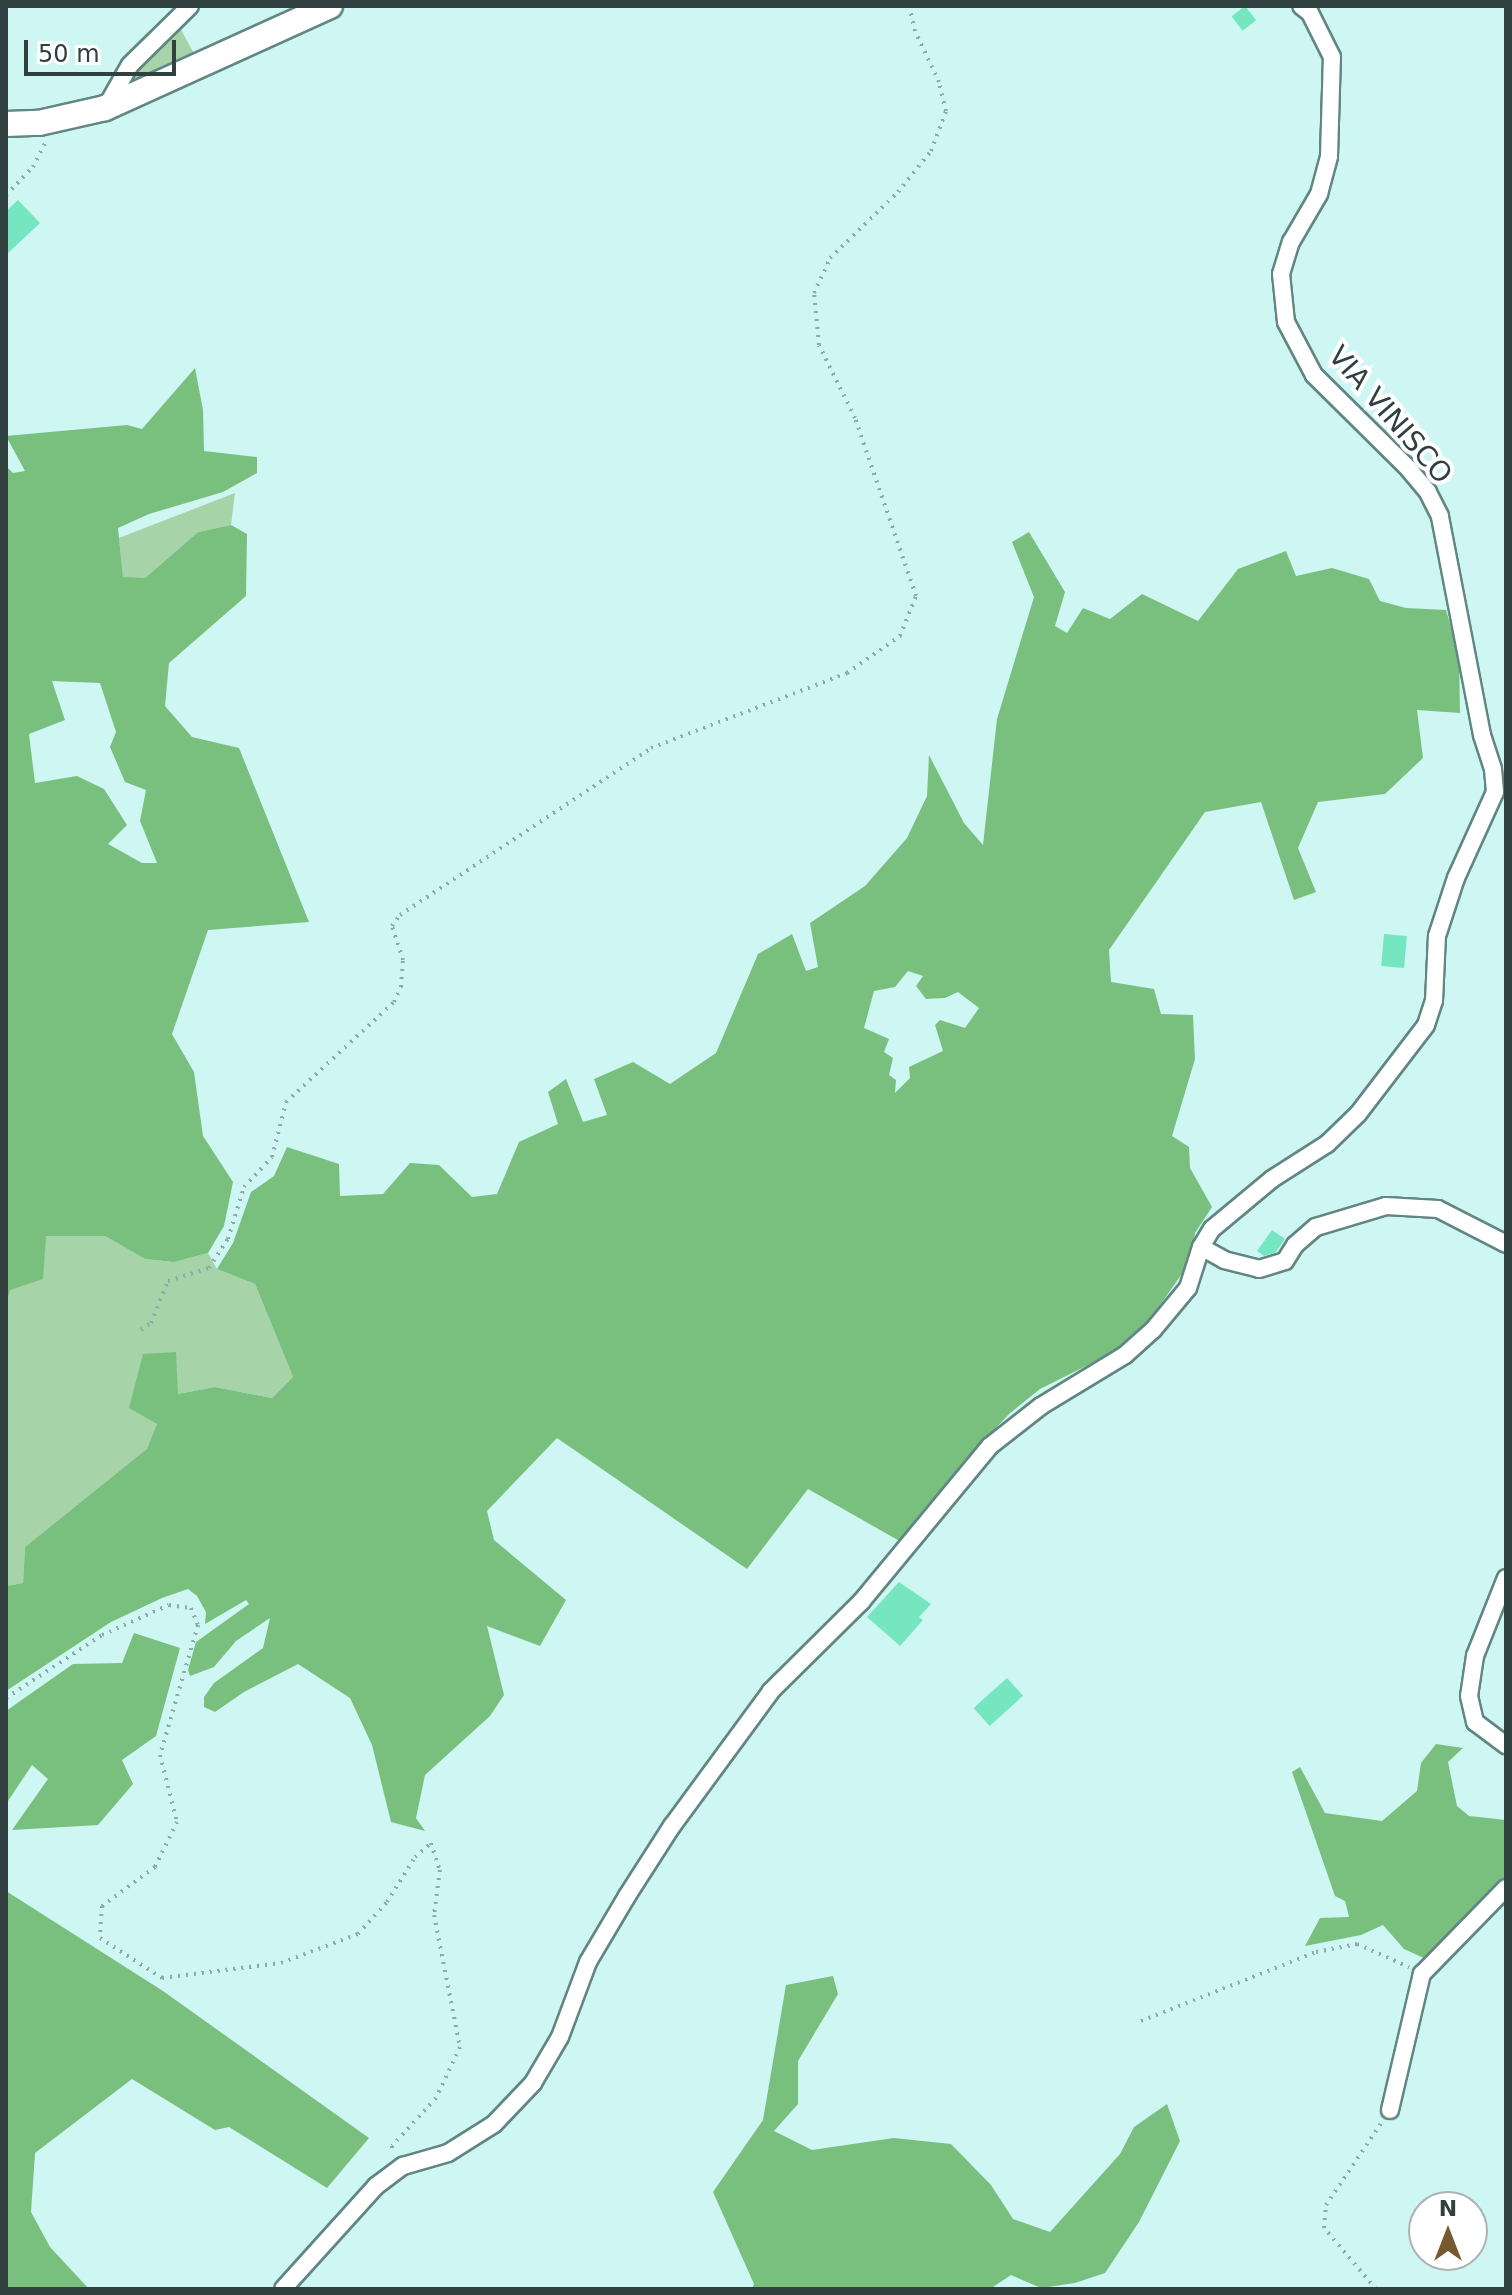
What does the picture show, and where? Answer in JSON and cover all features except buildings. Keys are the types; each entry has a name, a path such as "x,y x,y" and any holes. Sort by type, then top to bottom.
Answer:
{"street":[{"path":"105,108 130,65 190,6"},
{"path":"6,124 58,119 105,108 330,6"},
{"name":"VIA VINISCO","path":"1201,1247 1212,1229 1233,1211 1272,1179 1327,1144 1348,1124 1426,1025 1434,1001 1437,936 1456,878 1495,792 1440,516 1428,492 1409,469 1314,375 1286,322 1281,274 1291,242 1319,194 1329,156 1332,57 1310,13 1301,6"},
{"path":"283,2289 376,2186 403,2166 448,2153 482,2132 533,2083 560,2037 588,1962 627,1896 672,1826 771,1691 861,1602 990,1446 1041,1406 1125,1355 1153,1330 1188,1288 1201,1247 1224,1260 1259,1269 1285,1261 1295,1245 1316,1227 1386,1206 1438,1209 1506,1244"},
{"path":"1506,1578 1475,1656 1469,1696 1475,1722 1506,1745"},
{"path":"1390,2110 1422,1974 1506,1888"}],"path":[{"path":"141,1330 151,1323 168,1281 209,1268 222,1248 244,1187 272,1157 286,1102 394,1002 401,987 403,960 392,926 400,915 651,748 847,673 900,636 916,596 855,418 819,345 814,293 830,258 898,192 931,151 946,111 939,82 915,31 909,6"},
{"path":"6,195 33,167 58,119"},
{"path":"6,1698 102,1635 169,1605 191,1608 198,1625 160,1755 177,1822 155,1867 102,1906 100,1938 162,1978 281,1963 358,1934 387,1902 415,1857 431,1843 440,1870 434,1915 460,2047 436,2098 392,2146 393,2173"},
{"path":"1141,2021 1272,1966 1316,1952 1357,1944 1382,1952 1422,1974"},
{"path":"1376,2289 1324,2228 1326,2205 1390,2110"}],"green space":[{"path":"180,28 197,59 132,84 133,73"},
{"path":"195,368 203,410 204,451 257,457 257,473 223,492 149,514 118,528 123,577 145,578 198,532 231,525 247,534 246,596 169,663 165,706 192,737 239,748 309,922 208,930 172,1034 194,1072 203,1136 233,1182 224,1226 208,1253 174,1262 145,1259 105,1236 46,1236 43,1279 10,1290 6,1304 6,466 13,473 25,471 6,436 127,425 142,429","holes":["52,681 100,683 116,732 110,747 125,782 146,790 140,821 157,863 142,863 108,844 127,825 104,789 77,776 35,783 29,734 65,720"]},
{"path":"235,493 231,525 198,532 145,578 123,578 119,538"},
{"path":"1029,532 1065,592 1055,626 1067,633 1083,608 1110,619 1142,594 1198,621 1238,569 1286,551 1296,576 1332,568 1369,579 1380,601 1406,608 1446,610 1459,656 1460,713 1417,710 1423,758 1385,794 1318,802 1298,848 1316,892 1294,900 1261,802 1205,812 1109,950 1111,982 1154,989 1161,1014 1193,1015 1195,1059 1172,1136 1189,1147 1190,1168 1212,1207 1195,1233 1193,1258 1151,1318 1114,1352 1040,1389 1009,1414 979,1446 903,1543 808,1489 747,1569 557,1438 487,1511 494,1540 566,1600 540,1646 487,1626 504,1695 490,1716 425,1775 416,1818 425,1831 391,1822 372,1745 350,1698 298,1664 244,1692 215,1712 204,1707 204,1697 214,1683 263,1648 270,1618 236,1641 214,1667 190,1676 188,1670 196,1642 249,1604 246,1600 205,1624 206,1612 197,1596 188,1589 162,1598 111,1622 6,1691 6,1586 23,1583 25,1547 147,1449 157,1424 129,1408 143,1354 176,1352 178,1394 215,1387 272,1398 293,1377 255,1284 217,1269 233,1243 251,1192 274,1176 287,1147 339,1164 340,1196 383,1194 410,1163 439,1165 472,1197 497,1194 519,1142 558,1124 548,1092 566,1079 583,1122 607,1115 594,1079 633,1062 670,1084 716,1053 758,954 792,934 806,971 818,967 810,923 865,886 907,838 927,796 929,755 964,823 983,845 997,719 1034,597 1012,542","holes":["908,971 923,976 916,986 926,999 945,998 958,992 979,1008 965,1028 940,1020 935,1025 943,1051 909,1067 910,1078 895,1093 896,1080 889,1075 893,1058 884,1052 889,1039 864,1028 874,991 895,987"]},
{"path":"46,1236 105,1236 145,1259 174,1262 208,1253 217,1269 255,1284 293,1377 272,1398 215,1387 178,1394 158,1424 147,1450 25,1547 23,1583 6,1586 6,1304 9,1290"},
{"path":"134,1633 180,1648 156,1736 122,1760 133,1784 98,1825 12,1830 48,1779 32,1765 6,1804 6,1711 73,1664 122,1663"},
{"path":"1436,1744 1463,1748 1448,1762 1457,1806 1469,1816 1506,1820 1506,1881 1490,1892 1426,1959 1404,1949 1383,1925 1361,1935 1305,1946 1320,1918 1349,1917 1345,1901 1335,1896 1292,1772 1300,1767 1325,1813 1382,1821 1417,1791 1421,1763"},
{"path":"6,1891 163,1991 369,2138 327,2188 229,2127 215,2130 132,2079 35,2153 31,2212 50,2247 89,2289 6,2289"},
{"path":"833,1976 838,1994 798,2061 798,2104 774,2131 812,2150 894,2138 951,2144 991,2185 1013,2219 1050,2232 1120,2154 1134,2127 1167,2104 1180,2141 1139,2222 1105,2273 1075,2283 1041,2288 1011,2275 990,2289 752,2289 754,2284 713,2192 763,2120 786,1985"}]}
